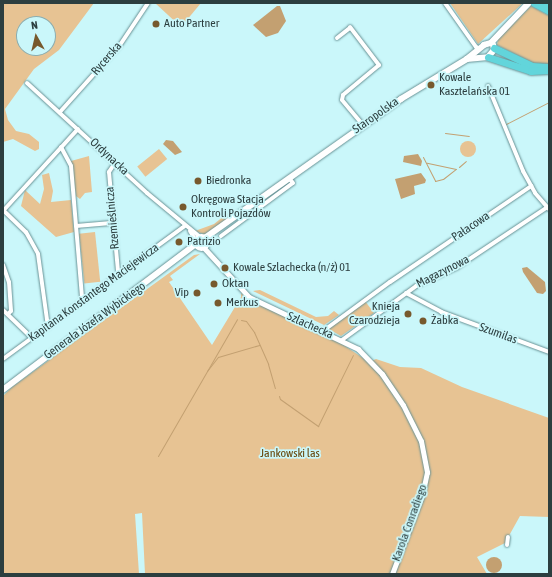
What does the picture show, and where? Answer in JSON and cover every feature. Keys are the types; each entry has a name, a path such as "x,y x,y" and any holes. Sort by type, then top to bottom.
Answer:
{"highway":[{"path":"534,3 549,10"},
{"path":"493,46 532,66 549,66"},
{"path":"486,57 531,71 549,70"}],"main road":[{"path":"480,49 486,57 493,46 530,3"},
{"name":"Staropolska","path":"202,243 289,178 410,93 467,59 486,44 493,46"},
{"name":"Staropolska","path":"467,59 486,57"},
{"name":"Generała Józefa Wybickiego","path":"3,390 202,243"}],"street":[{"name":"Rycerska","path":"60,112 120,45 148,3"},
{"path":"445,3 476,47 480,49"},
{"path":"337,38 350,28 379,65 343,95 342,100 363,125"},
{"name":"Ordynacka","path":"27,83 202,243"},
{"path":"488,86 531,186"},
{"path":"48,327 38,254 26,232 4,208 78,129"},
{"path":"61,148 70,166 82,296 85,300"},
{"name":"Rzemieślnicza","path":"115,163 109,172 118,270 121,273"},
{"name":"Staropolska","path":"221,236 293,183 289,178"},
{"name":"Magazynowa","path":"342,340 406,292 426,280 456,268 548,208 531,186"},
{"name":"Pałacowa","path":"323,332 531,186"},
{"path":"76,226 114,223"},
{"name":"Kapitana Konstantego Maciejewicza","path":"3,359 185,226"},
{"path":"218,230 226,232"},
{"name":"Szlachecka","path":"202,243 249,297 342,340 358,349 370,359 403,405"},
{"path":"3,265 9,282 11,311 8,314"},
{"name":"Szumilas","path":"406,292 441,312 549,352"},
{"path":"3,310 32,338"},
{"name":"Karola Conradiego","path":"392,574 422,495 427,472 421,441 403,405"},
{"path":"507,546 508,537"}],"green space":[{"path":"3,3 94,3 56,52 56,16 16,16 16,56 51,56 34,69 5,109 8,120 16,131 29,134 39,142 39,149 35,151 13,139 3,142"},
{"path":"155,3 201,3 181,27"},
{"path":"450,3 523,3 478,44"},
{"path":"531,6 549,16 549,64 539,66 497,45 498,39"},
{"path":"468,141 474,143 476,149 474,155 468,157 462,155 460,149 462,143"},
{"path":"159,149 167,159 145,177 137,167"},
{"path":"89,156 92,192 85,193 80,199 76,196 71,161"},
{"path":"49,173 53,191 51,202 71,200 74,232 56,237 21,206 25,190 40,204 44,189 42,175"},
{"path":"242,211 206,235 195,231 214,224 229,212"},
{"path":"95,232 100,282 84,283 79,234"},
{"name":"Jankowski las","path":"200,254 170,276 173,280 169,282 212,345 241,297 241,293 247,299 333,338 369,362 376,359 400,367 421,368 462,387 549,418 549,517 520,516 505,543 477,557 487,574 145,574 142,513 135,514 139,574 3,574 3,396 12,387 194,255"},
{"path":"260,290 316,317 328,316 334,311 339,315 324,325 253,291"},
{"path":"365,301 374,313 341,336 327,328"}],"shaded area":[{"path":"277,6 280,6 286,21 278,33 266,37 253,25"},
{"path":"166,140 173,141 182,152 175,155 163,144"},
{"path":"418,154 422,161 421,166 403,162 404,156"},
{"path":"421,173 426,180 425,183 414,186 415,194 401,199 395,179"},
{"path":"527,267 545,282 546,291 543,294 537,293 523,272 522,268"},
{"path":"494,557 501,562 502,565 497,572 494,573 487,568 486,565 491,558"}],"waterway":[{"path":"506,124 549,102"},
{"path":"445,133 469,136"},
{"path":"423,157 435,181 443,179 456,169 427,163"},
{"path":"459,167 466,161"},
{"path":"158,456 237,319"},
{"path":"241,320 246,321 254,332 268,364 275,388"},
{"path":"207,371 218,357 259,345"},
{"path":"279,396 280,399 318,426 353,355"}],"place":[{"name":"Auto Partner","path":"156,24"},
{"name":"Kowale Kasztelańska 01","path":"431,85"},
{"name":"Biedronka","path":"198,181"},
{"name":"Okręgowa Stacja Kontroli Pojazdów","path":"183,207"},
{"name":"Patrizio","path":"179,242"},
{"name":"Kowale Szlachecka (n/ż) 01","path":"225,268"},
{"name":"Oktan","path":"214,284"},
{"name":"Vip","path":"197,293"},
{"name":"Merkus","path":"218,303"},
{"name":"Knieja Czarodzieja","path":"408,314"},
{"name":"Żabka","path":"423,321"}]}
